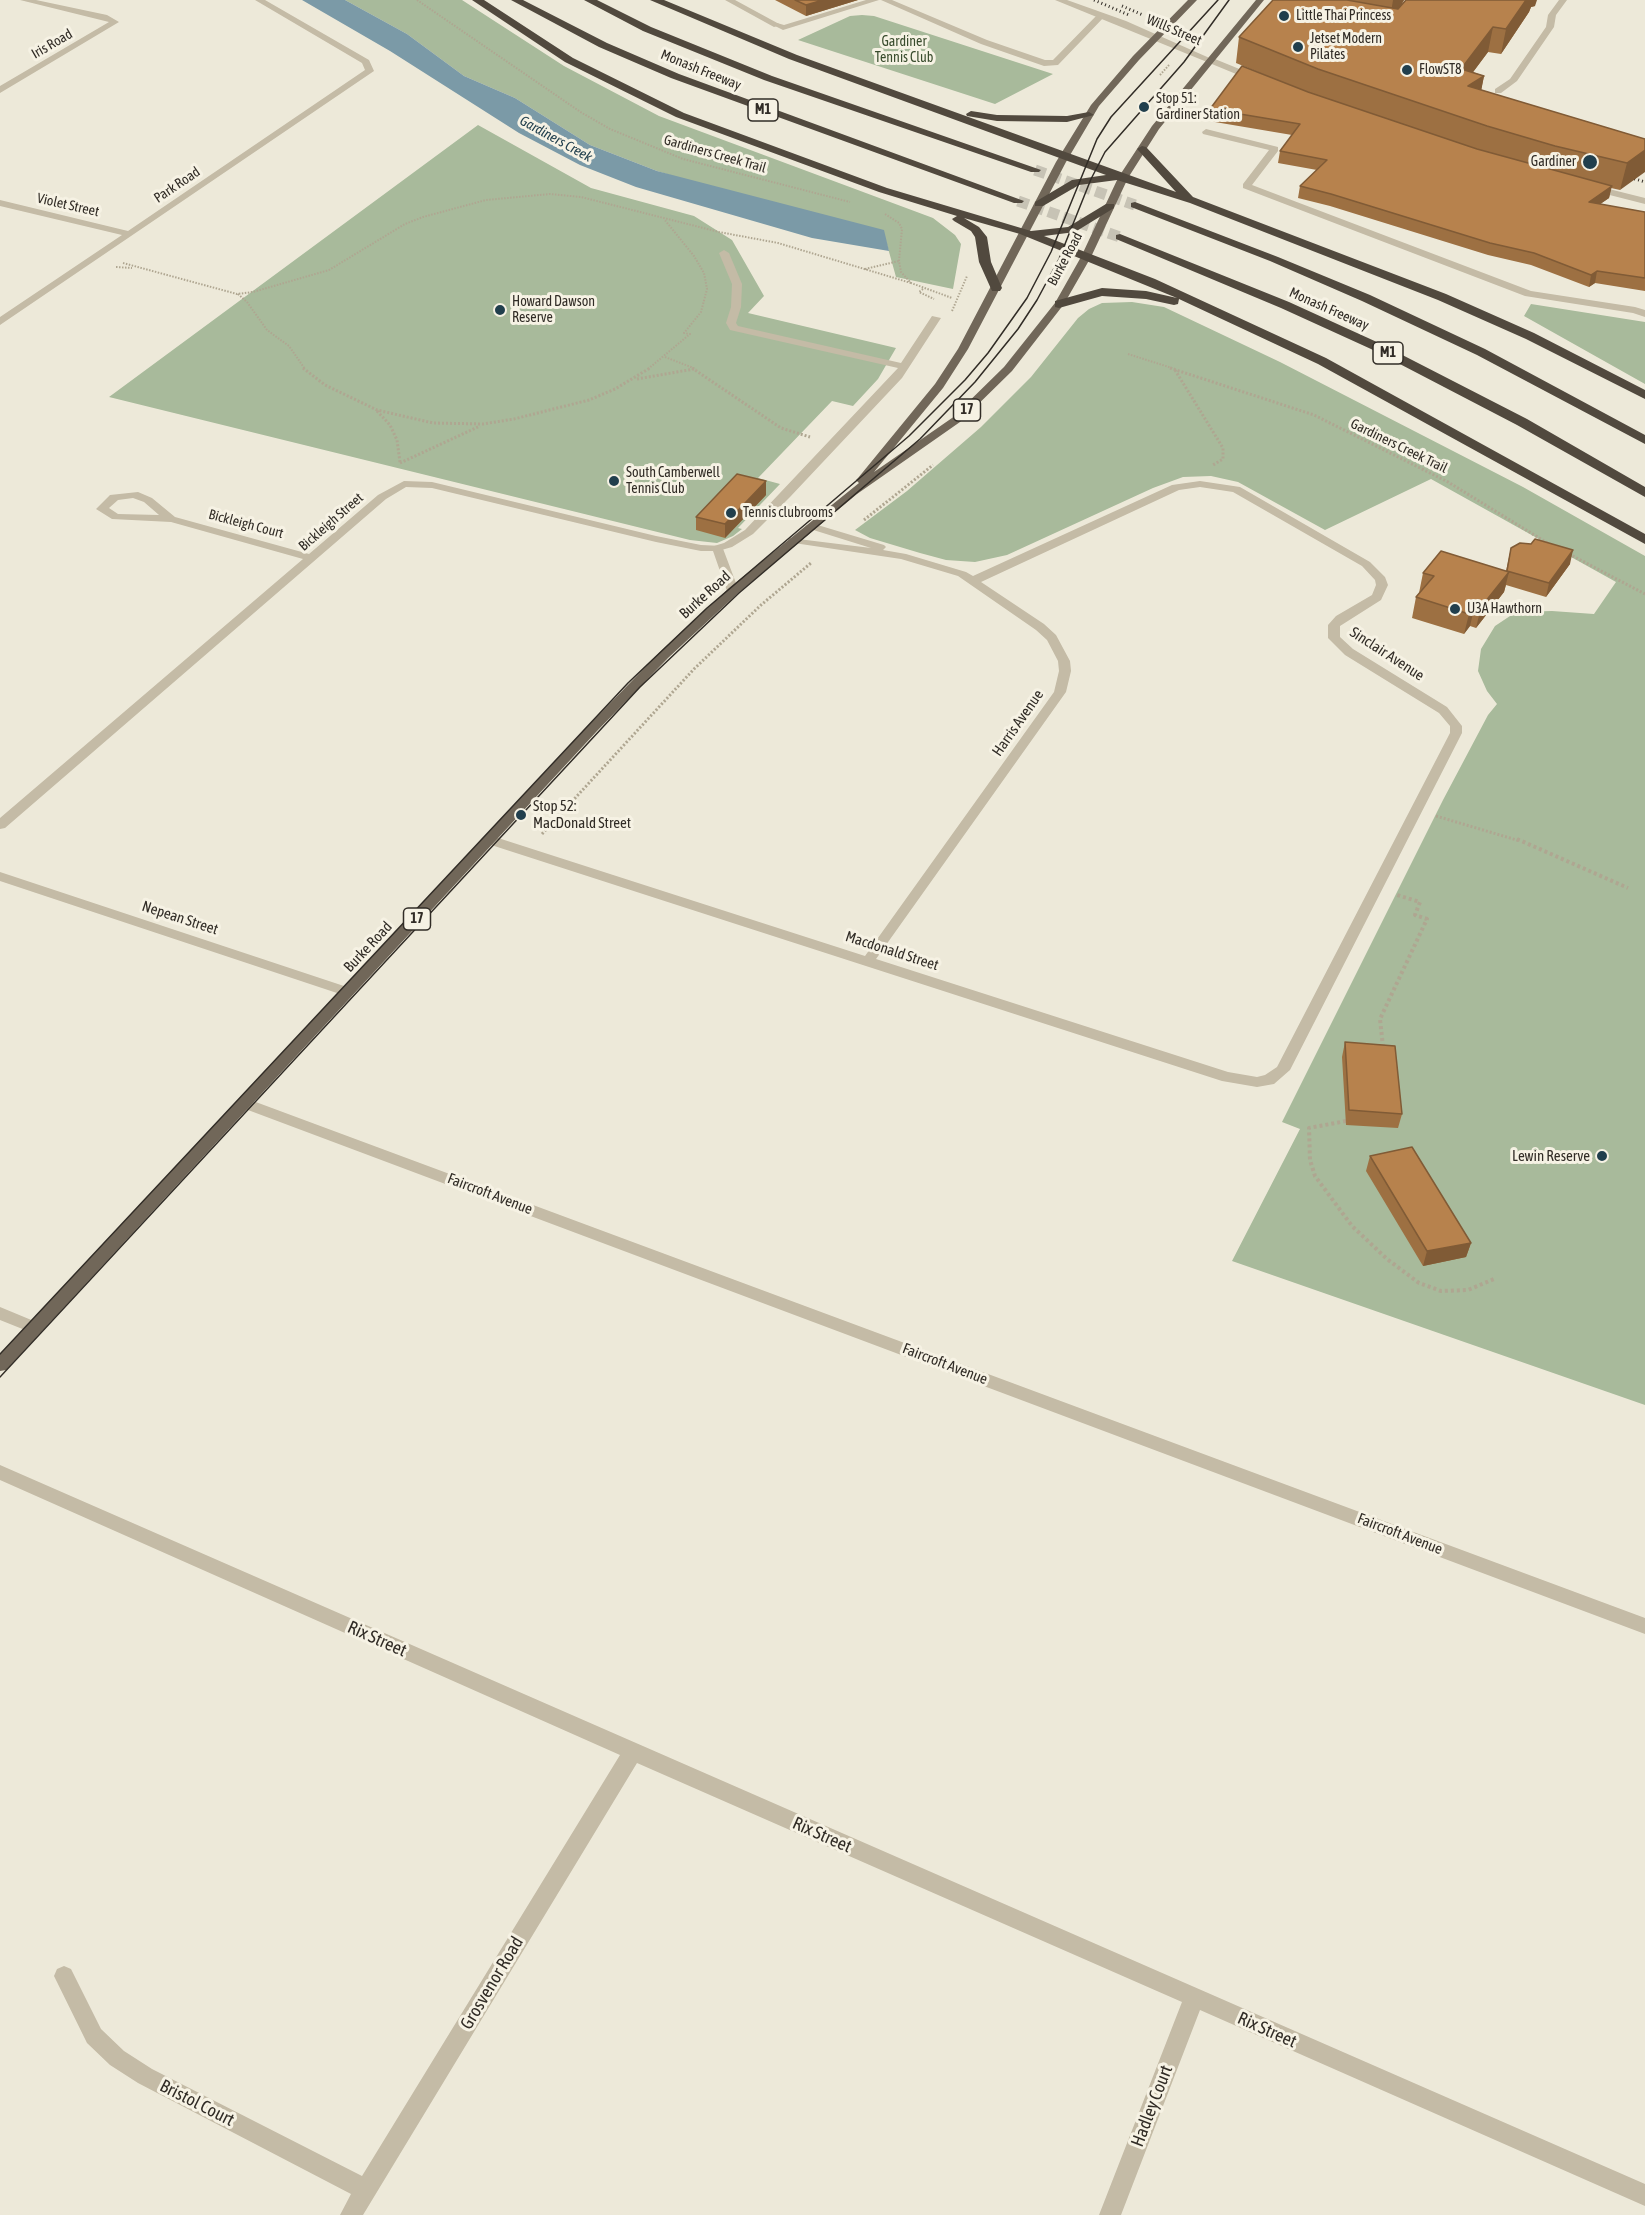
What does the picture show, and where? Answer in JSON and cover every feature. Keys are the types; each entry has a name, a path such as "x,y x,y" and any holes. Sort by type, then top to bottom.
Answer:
{"highway":[{"path":"477,0 569,60 644,98 717,130 952,216 975,229 983,241 985,262 996,288"},
{"name":"Monash Freeway","path":"516,0 603,45 675,76 1018,201"},
{"name":"Monash Freeway","path":"589,0 647,29 747,70 1035,170"},
{"path":"655,0 793,57 1062,159 1122,180 1194,201 1452,302 1570,356 1645,395"},
{"path":"921,104 1006,118 1061,119 1089,115"},
{"path":"1142,149 1173,185 1194,201"},
{"path":"1039,204 1076,182 1107,178 1122,180"},
{"path":"883,190 1048,233 1075,228 1090,216 1110,206"},
{"name":"Monash Freeway","path":"1135,205 1274,259 1386,307 1481,352 1645,440"},
{"path":"1026,229 1088,253 1322,361 1645,540"},
{"name":"Monash Freeway","path":"1120,237 1286,305 1375,346 1522,422 1645,493"},
{"path":"1059,304 1089,294 1119,292 1170,300 1225,315"}],"main road":[{"name":"Burke Road","path":"853,492 951,369 996,288 1062,159 1089,115 1114,81 1193,0"},
{"name":"Burke Road","path":"0,1365 634,685 733,591 853,492 956,420 1008,369 1059,304 1088,253 1122,180 1155,128 1258,3"}],"street":[{"name":"Iris Road","path":"0,90 113,24 114,21 101,16 24,0"},
{"name":"Park Road","path":"0,322 370,70 366,62 259,0"},
{"path":"729,0 783,27 875,0"},
{"path":"885,0 984,42 1044,63 1055,63 1102,15"},
{"name":"Wills Street","path":"1059,0 1102,15 1266,82"},
{"path":"1498,91 1513,81 1550,27 1552,15 1563,0"},
{"path":"1258,3 1266,8"},
{"path":"1206,132 1275,149 1246,186 1528,294 1635,310 1645,314"},
{"path":"1586,186 1645,201"},
{"name":"Violet Street","path":"0,203 130,234"},
{"path":"724,253 737,284 736,307 731,323 734,328 905,368"},
{"path":"733,591 718,548 737,540 764,518 905,368 936,318"},
{"name":"Bickleigh Street","path":"0,825 382,497 398,486 411,483 432,485 690,546 718,548"},
{"name":"Sinclair Avenue","path":"973,581 1176,487 1213,484 1244,493 1366,564 1381,579 1382,585 1377,597 1334,625 1334,638 1349,652 1443,710 1456,726 1454,741 1283,1070"},
{"name":"Bickleigh Court","path":"171,519 148,500 134,494 114,497 107,501 102,509 117,517 171,519 312,558"},
{"name":"Harris Avenue","path":"811,526 951,570 973,581 1023,614 1052,638 1064,661 1064,682 1043,716 868,961"},
{"name":"Harris Avenue","path":"794,540 902,556"},
{"name":"Macdonald Street","path":"490,840 1227,1077 1257,1082 1269,1080 1283,1070"},
{"name":"Nepean Street","path":"0,876 348,992"},
{"name":"Faircroft Avenue","path":"245,1103 1645,1626"},
{"path":"0,1313 35,1328"},
{"name":"Rix Street","path":"0,1472 1645,2195"},
{"name":"Grosvenor Road","path":"351,2215 633,1752"},
{"name":"Bristol Court","path":"64,1976 94,2036 117,2058 145,2076 366,2190"},
{"name":"Hadley Court","path":"1110,2215 1194,1998"}],"path":[{"name":"Gardiners Creek Trail","path":"417,0 582,113 610,129 683,159 855,204"},
{"path":"1160,75 1168,67"},
{"path":"237,294 280,286 329,270 405,224 432,214 486,200 550,194 581,197 663,218 778,243 911,283 952,298"},
{"path":"881,212 892,217 902,229 899,261 901,272 911,283"},
{"path":"115,260 135,268 237,294 247,302 267,330 289,346 302,367 325,385 376,410 433,423 483,424 547,412 589,400 634,380 665,357 690,334 684,333 701,312 707,290 704,273 694,256 663,218"},
{"path":"861,269 882,267 899,261"},
{"name":"Gardiners Creek Trail","path":"1128,354 1314,415 1448,482 1554,546"},
{"path":"665,357 695,369 781,428 806,436"},
{"path":"634,380 695,369"},
{"path":"1174,369 1223,448 1223,459 1210,467"},
{"path":"376,410 390,425 397,440 399,470"},
{"path":"392,468 483,424"},
{"path":"1563,552 1645,594"},
{"path":"1418,811 1516,839 1628,888"},
{"path":"1377,890 1420,902 1414,915 1427,919 1380,1019 1383,1050"},
{"path":"1346,1121 1309,1128 1310,1160 1315,1176 1352,1226 1387,1260 1419,1283 1442,1291 1468,1290 1494,1279"}],"green space":[{"path":"345,0 462,0 564,66 659,116 933,218 955,235 961,244 953,289 896,277 886,241 657,171 590,145 515,98 464,76 407,34"},
{"name":"Gardiner Tennis Club","path":"850,16 874,16 1053,74 995,104 798,40"},
{"path":"478,125 591,188 694,216 732,240 764,296 748,313 896,348 878,379 853,406 832,401 758,478 780,484 738,528 742,529 733,536 717,543 690,540 109,397"},
{"name":"Lewin Reserve","path":"1132,302 1164,307 1280,362 1523,487 1645,556 1645,1405 1232,1261 1300,1129 1282,1122 1443,800 1488,715 1497,704 1487,691 1478,671 1481,649 1495,626 1516,612 1552,611 1594,614 1616,582 1431,479 1325,530 1238,482 1211,476 1183,477 1153,488 1007,555 975,562 946,560 870,538 855,530 907,491 981,427 1031,377 1078,318 1089,309 1102,303"},
{"path":"1531,304 1645,322 1645,384 1524,316"}],"water":[{"name":"Gardiners Creek","path":"302,0 345,0 407,34 464,76 515,98 590,145 657,171 884,230 889,251 812,238 636,187 580,165 519,133 390,51"}],"building":[{"path":"795,0 823,0 806,5"},
{"path":"1273,0 1347,0 1398,9 1406,0 1526,0 1506,29 1493,27 1461,69 1484,76 1468,86 1645,139 1645,150 1627,163 1555,146 1487,126 1318,69 1239,37"},
{"path":"1242,66 1308,92 1477,149 1612,186 1589,202 1645,212 1645,278 1597,271 1591,275 1534,253 1490,243 1300,186 1327,160 1280,151 1300,124 1210,109"},
{"path":"737,474 766,481 725,524 696,517"},
{"path":"1535,539 1573,550 1549,583 1507,571 1511,548 1520,543 1531,544"},
{"path":"1441,551 1509,572 1481,607 1475,605 1469,614 1416,597 1434,576 1423,573"},
{"path":"1345,1042 1395,1046 1402,1114 1349,1110"},
{"path":"1412,1147 1471,1243 1427,1251 1370,1156"}],"tunnel":[{"path":"1035,170 1135,205"},
{"path":"1018,201 1120,237"}],"tram line":[{"path":"0,1354 628,683 707,608 909,436 965,380 988,353 1027,298 1051,252 1097,139 1111,117 1218,0"},
{"path":"0,1377 640,687 739,593 920,439 975,382 1018,329 1037,300 1059,259 1091,179 1105,152 1184,62 1229,0"}],"railway":[{"path":"1094,0 1129,15"},
{"path":"1122,6 1143,15"},
{"path":"1619,174 1645,182"}],"place":[{"name":"Little Thai Princess","path":"1284,16"},
{"name":"Jetset Modern Pilates","path":"1298,47"},
{"name":"FlowST8","path":"1407,70"},
{"name":"Stop 51: Gardiner Station","path":"1144,107"},
{"name":"Gardiner","path":"1590,162"},
{"name":"Howard Dawson Reserve","path":"500,310"},
{"name":"South Camberwell Tennis Club","path":"614,481"},
{"name":"Tennis clubrooms","path":"731,513"},
{"name":"U3A Hawthorn","path":"1455,609"},
{"name":"Stop 52: MacDonald Street","path":"521,815"},
{"name":"Lewin Reserve","path":"1602,1156"}]}
